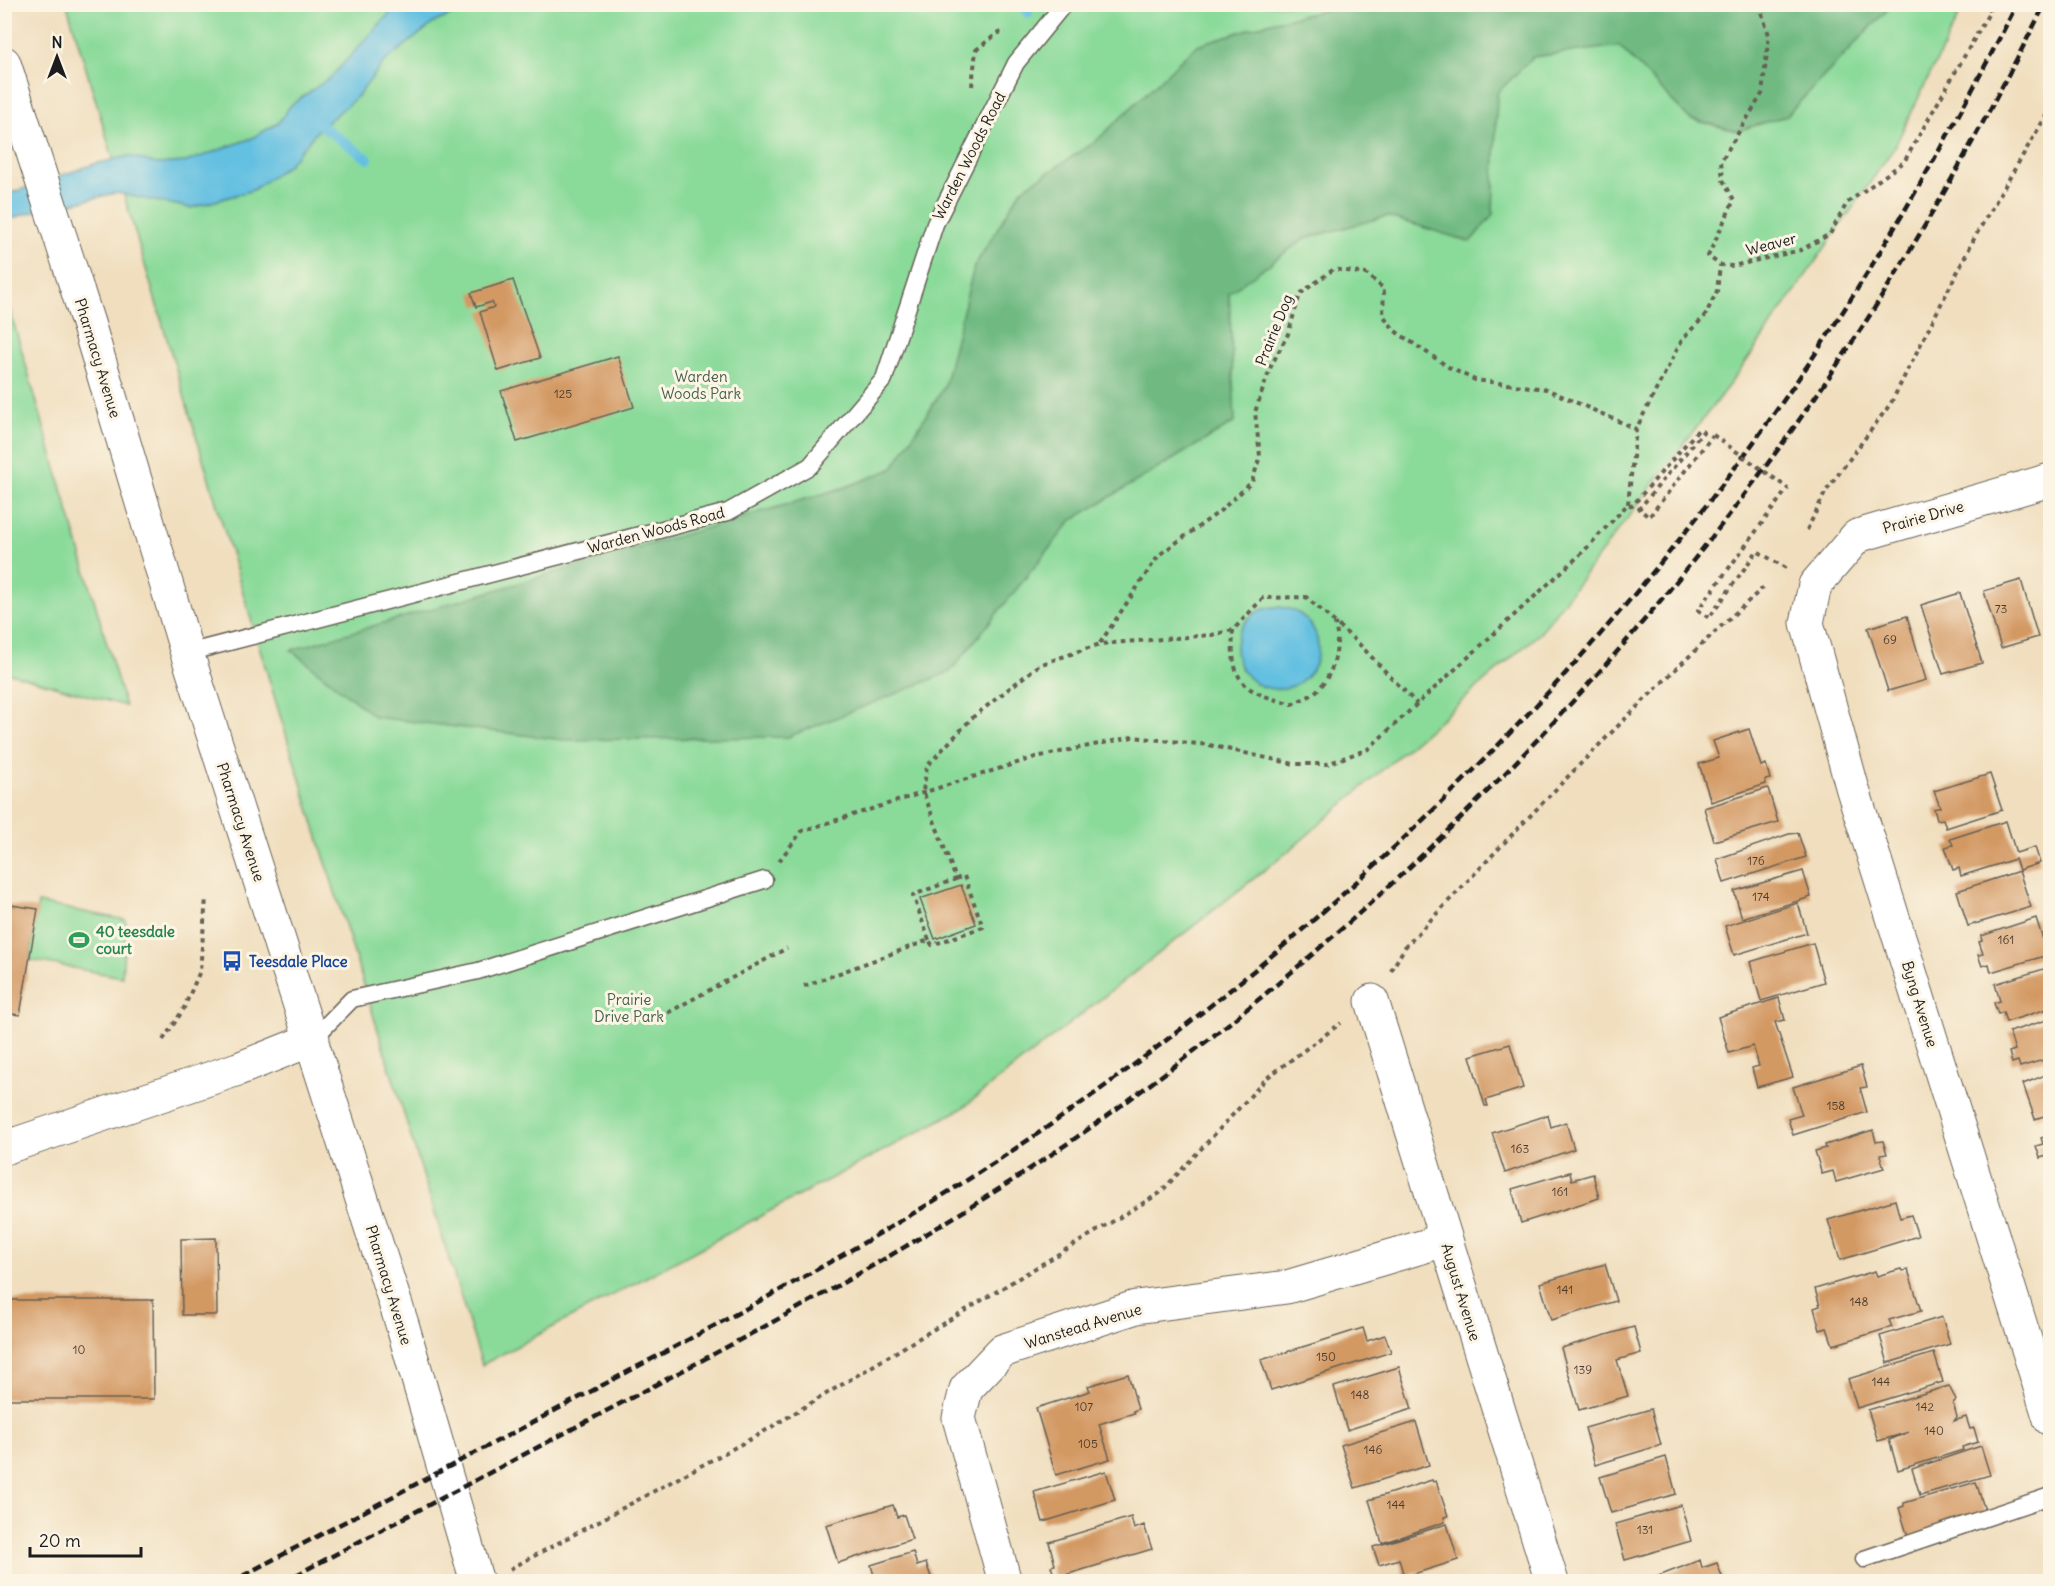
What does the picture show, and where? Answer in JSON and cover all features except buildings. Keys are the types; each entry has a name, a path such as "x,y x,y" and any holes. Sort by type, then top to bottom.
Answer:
{"street":[{"name":"Pharmacy Avenue","path":"4,63 88,323 187,653 313,1039 402,1324 491,1576"},
{"name":"Prairie Drive","path":"1815,585 1857,536 2050,480"},
{"name":"Byng Avenue","path":"1815,585 1807,623 1853,790 2050,1419"},
{"name":"August Avenue","path":"1372,1001 1552,1581"},
{"path":"4,1148 217,1076 313,1039"},
{"name":"Wanstead Avenue","path":"1005,1581 959,1418 966,1389 1002,1351 1136,1307 1287,1287 1445,1240"}],"lane":[{"name":"Warden Woods Road","path":"187,653 728,512 810,466 884,379 935,224 1016,63 1064,4"},
{"path":"313,1039 352,999 478,971 764,880"},
{"path":"1864,1559 2050,1496"}],"path":[{"path":"764,880 802,831 1036,757 1132,737 1209,745 1294,764 1327,764 1368,749 1582,553 1628,504 1636,429 1683,338 1706,316 1717,291 1720,266 1708,256 1734,200 1723,180 1721,160 1762,94 1769,35 1762,4"},
{"name":"Weaver","path":"1720,266 1733,266 1801,250 1830,234 1848,203 1904,162 1989,13 1990,4"},
{"path":"1807,530 1826,491 1891,403 1976,235 2050,109"},
{"name":"Prairie Dog","path":"1100,644 1159,555 1219,512 1252,482 1260,456 1255,412 1271,366 1288,334 1300,294 1334,269 1366,274 1384,289 1383,315 1395,331 1450,368 1475,380 1546,389 1636,429"},
{"path":"1628,504 1632,506 1699,429 1703,432 1639,508 1649,517 1713,435 1788,488 1698,610 1709,618 1757,552 1768,558"},
{"path":"491,1576 758,1435 1160,1193 1268,1077 1372,1001 1405,947 1557,787 1698,647 1764,587"},
{"path":"956,879 923,791 927,766 972,717 1039,665 1100,644 1212,635 1233,630 1263,598 1306,597 1335,621 1417,704"},
{"path":"1233,630 1232,651 1238,677 1257,695 1292,704 1314,693 1330,672 1339,639 1335,621"},
{"path":"964,876 983,927 932,945 929,940 913,895 964,876"},
{"path":"163,1040 183,1010 200,971 206,898"},
{"path":"804,986 929,940"},
{"path":"660,1017 787,948"}],"green space":[{"path":"1355,4 1892,5 1786,116 1737,131 1690,119 1619,46 1533,57 1497,93 1493,215 1470,242 1387,216 1304,239 1229,293 1235,422 1072,520 950,672 788,737 564,740 375,717 291,650 846,487 892,469 944,387 974,267 1021,190 1095,142 1197,45 1275,21"},
{"name":"Warden Woods Park","path":"67,5 1964,5 1894,148 1741,369 1540,633 1290,850 961,1109 482,1365 274,696"},
{"path":"5,293 125,706 5,672"},
{"name":"40 teesdale court","path":"38,903 126,920 122,977 30,960"}],"water":[{"path":"404,5 474,5 435,22 383,63 358,96 318,130 288,165 253,190 191,208 116,193 25,214 5,221 5,195 94,164 129,156 157,164 186,162 252,138 278,123 291,105 331,77 390,13"},
{"path":"1277,607 1293,611 1306,619 1314,632 1318,648 1314,664 1306,677 1293,685 1277,689 1261,685 1248,677 1240,664 1236,648 1240,632 1248,619 1261,611"}],"waterway":[{"path":"1021,4 1028,13"},
{"path":"312,119 368,159"}],"railway":[{"path":"231,1582 742,1311 906,1218 1063,1116 1176,1033 1285,944 1391,850 1492,752 1587,649 1678,541 1763,429 1842,313 1933,161 2017,4"},
{"path":"283,1582 742,1339 968,1208 1077,1137 1191,1053 1301,964 1406,870 1507,772 1603,668 1693,560 1779,448 1859,332 1909,252 2002,88 2045,4"}],"place":[{"name":"40 teesdale court","path":"79,940"},
{"name":"Teesdale Place","path":"232,961"}],"park label":[{"name":"Prairie Drive Park","path":"629,1008"}]}
